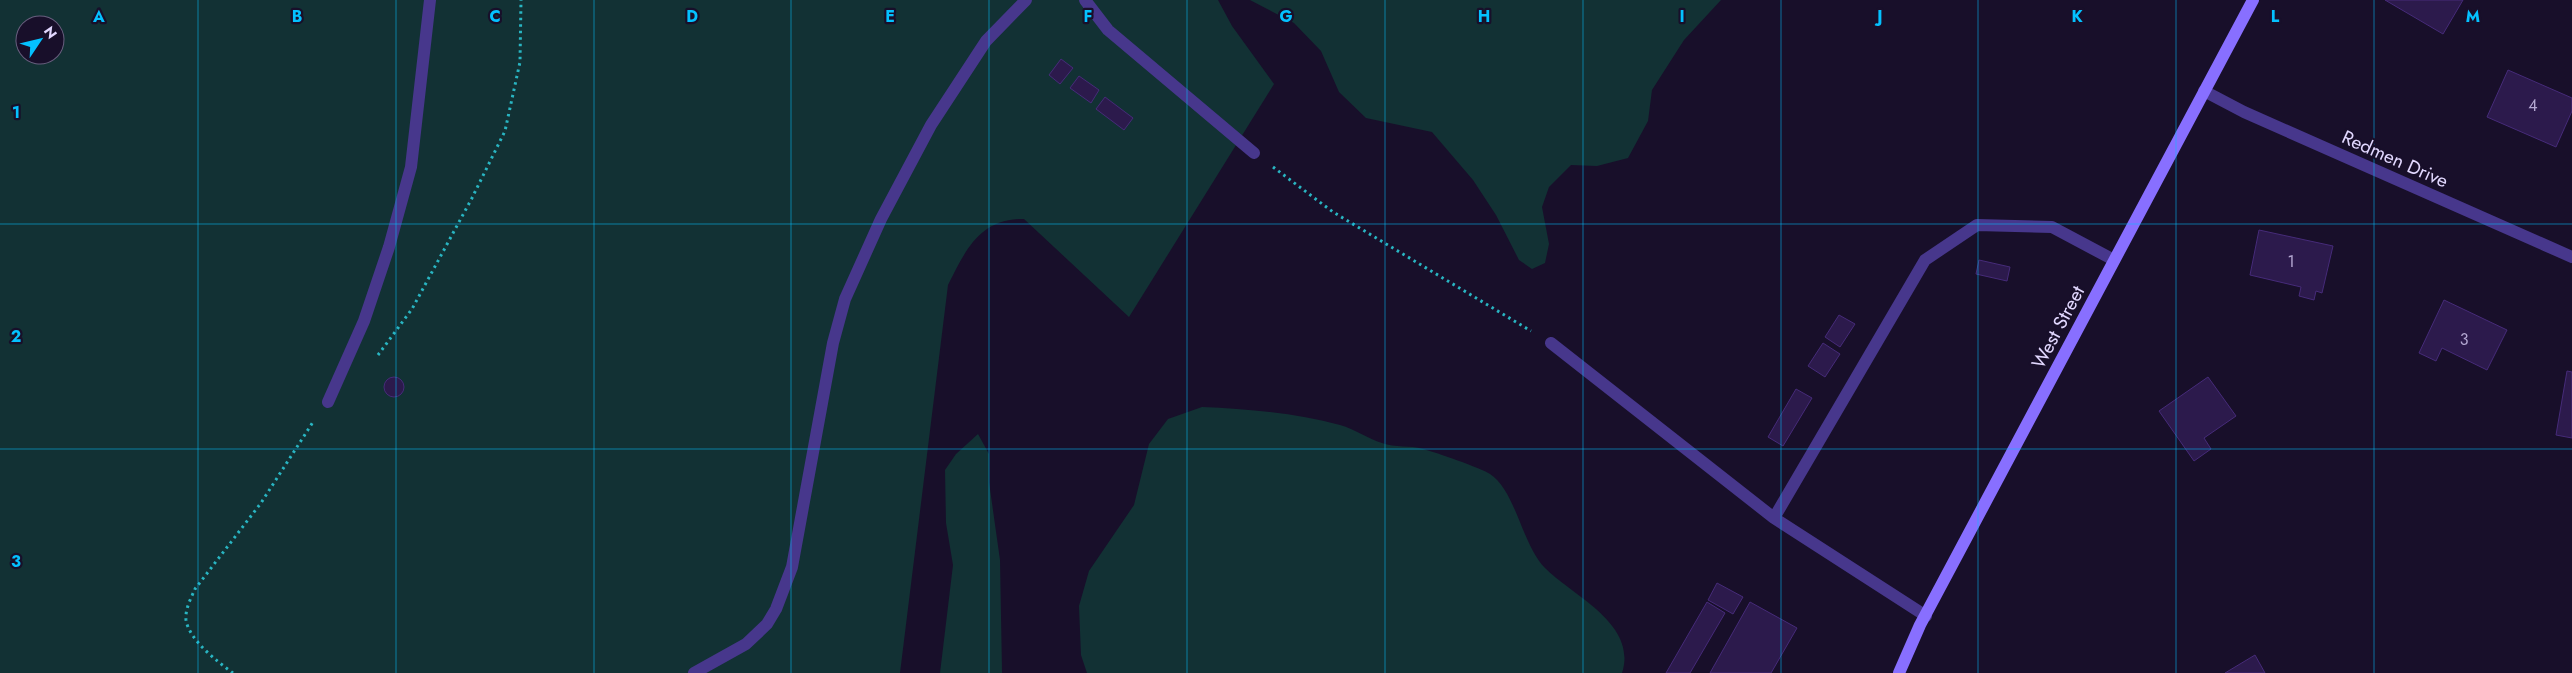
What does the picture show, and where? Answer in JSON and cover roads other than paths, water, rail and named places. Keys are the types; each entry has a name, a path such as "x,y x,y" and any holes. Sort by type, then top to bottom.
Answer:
{"street":[{"path":"328,402 364,321 389,247 411,167 430,0"},
{"path":"694,673 746,644 767,624 776,609 792,567 833,343 845,299 881,219 931,125 986,40 1026,0"},
{"path":"1085,0 1108,30 1254,153"},
{"name":"West Street","path":"1899,673 1926,616 2253,0"},
{"name":"Redmen Drive","path":"2204,91 2244,112 2572,257"},
{"path":"1774,518 1925,260 1977,225 2052,227 2114,260"},
{"path":"1551,342 1774,518 1926,616"}]}
